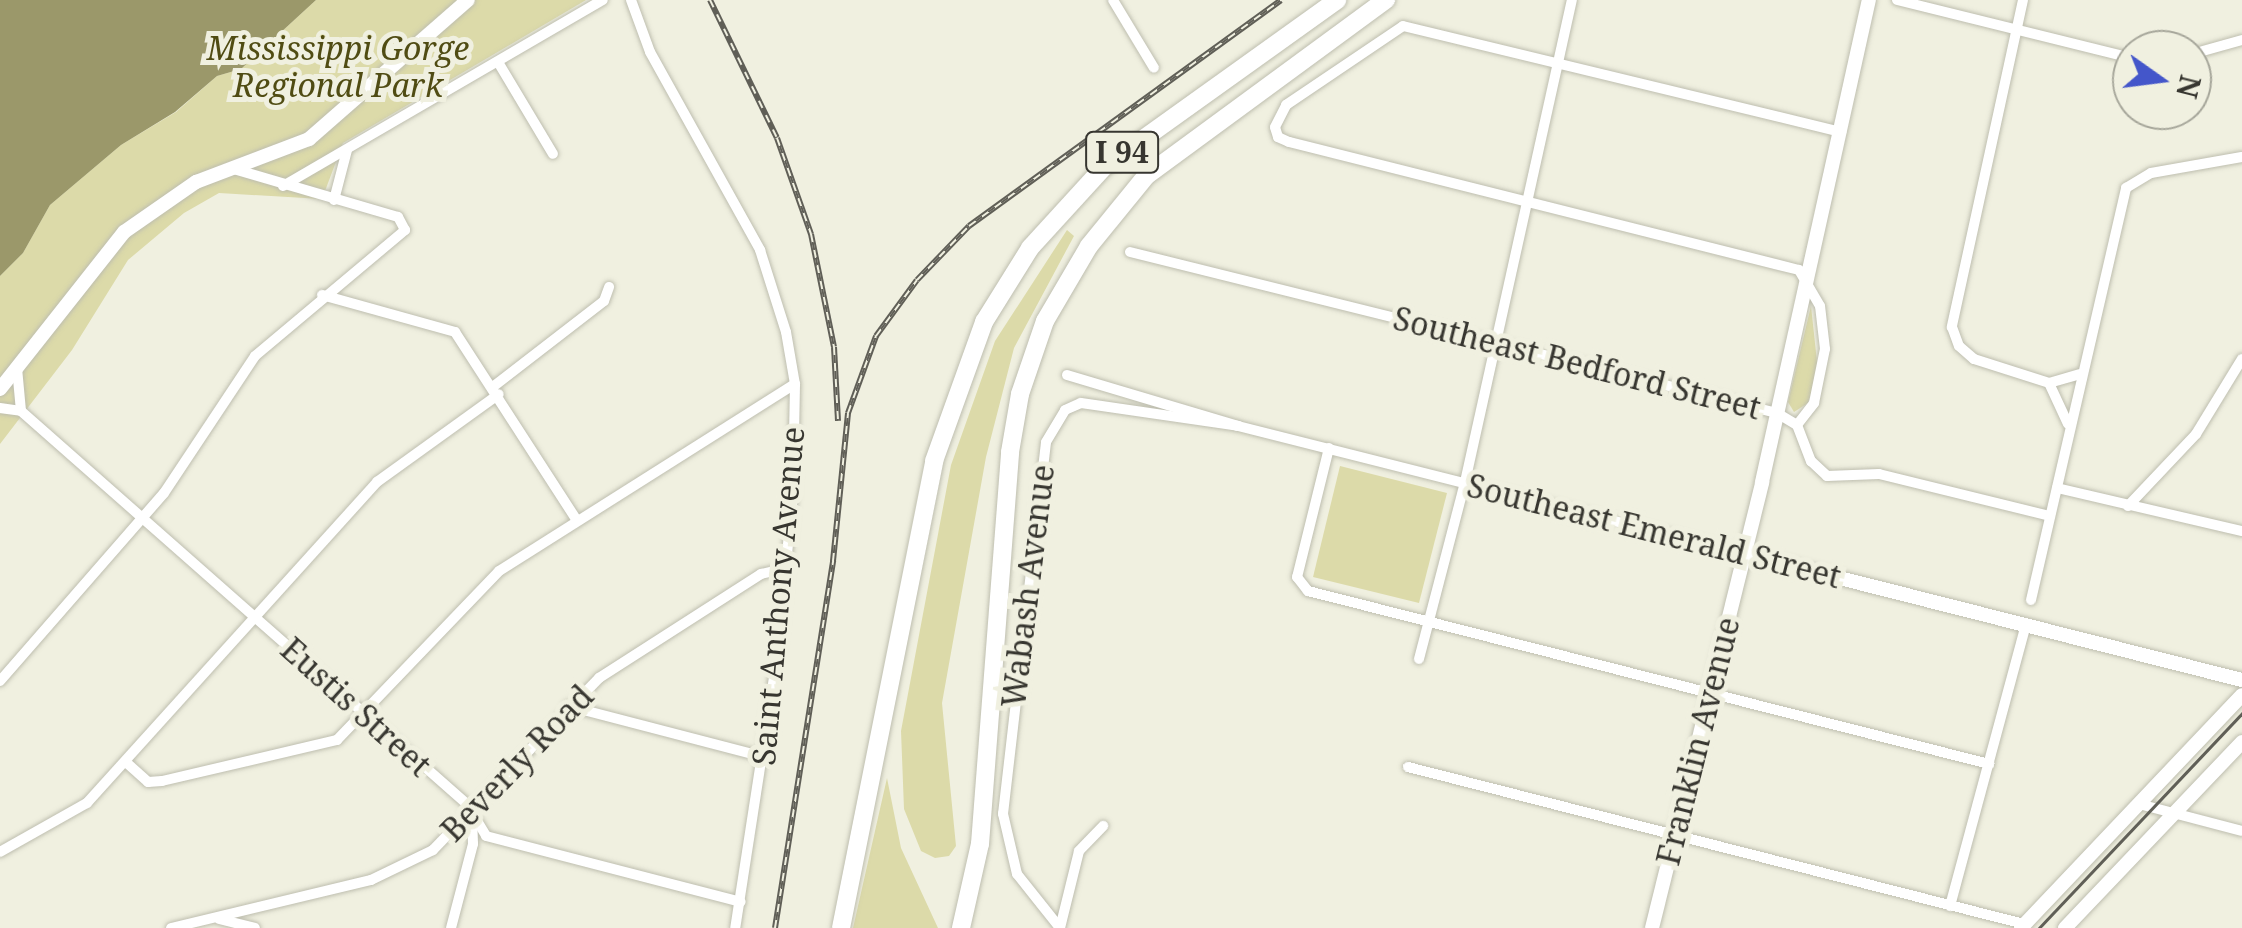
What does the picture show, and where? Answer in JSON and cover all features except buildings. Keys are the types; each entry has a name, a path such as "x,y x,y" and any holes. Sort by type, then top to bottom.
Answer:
{"highway":[{"name":"I 94","path":"841,928 934,461 984,322 1030,248 1104,167 1337,0"},
{"name":"I 94","path":"961,928 984,808 1010,452 1026,375 1051,310 1097,234 1157,166 1386,0"}],"street":[{"path":"0,390 124,232 174,194 309,139 468,0"},
{"path":"282,186 604,0"},
{"name":"Saint Anthony Avenue","path":"630,0 650,52 760,250 784,322 795,384 786,568 764,757 735,928"},
{"path":"1114,0 1154,68"},
{"path":"1418,659 1465,482 1572,0"},
{"name":"Franklin Avenue","path":"1652,928 1745,554 1869,0"},
{"path":"1898,0 2112,53"},
{"path":"2023,0 1952,327 1959,346 1974,360 2050,384 2070,382 2081,372"},
{"path":"1796,424 1814,404 1824,364 1822,322 1808,276 1278,138 1277,116 1286,105 1403,26 1841,132"},
{"path":"2212,48 2242,40"},
{"path":"498,62 553,154"},
{"path":"334,200 347,150"},
{"path":"2032,600 2126,188 2151,173 2242,157"},
{"path":"0,681 143,518 255,356 322,295 389,244 405,222 230,168"},
{"name":"Southeast Bedford Street","path":"1130,252 1776,413 1796,424 1811,461 1827,476 1879,474 2050,516"},
{"path":"0,852 63,820 128,764 377,482 604,301 609,287"},
{"path":"322,295 442,325 465,341 576,519"},
{"path":"2128,506 2196,434 2242,359"},
{"path":"0,408 21,410 17,367"},
{"name":"Southeast Emerald Street","path":"1068,375 1238,426 2242,680"},
{"path":"128,764 148,782 162,781 338,740 476,592 576,519 795,384"},
{"path":"2050,384 2069,430"},
{"name":"Wabash Avenue","path":"1060,928 1017,874 1003,814 1046,442 1066,410 1081,402 1238,426"},
{"name":"Eustis Street","path":"21,410 364,716 472,816 486,836 741,902"},
{"path":"1328,448 1297,576 1301,586 1430,623 1989,764"},
{"path":"2057,488 2242,531"},
{"name":"Beverly Road","path":"172,928 372,880 433,850 472,816 568,706 650,641 761,574 786,568"},
{"path":"1950,906 2026,625"},
{"path":"1408,767 2022,926 2242,696"},
{"path":"568,706 764,757"},
{"path":"2065,928 2242,742"},
{"path":"2139,804 2242,831"},
{"path":"451,928 472,844 472,816"},
{"name":"Wabash Avenue","path":"1060,928 1080,851 1103,826"},
{"path":"213,918 256,928"}],"green space":[{"name":"Mississippi Gorge Regional Park","path":"316,0 586,0 343,143 322,199 219,193 184,213 128,260 72,350 0,444 0,276 23,253 50,205 121,145 176,112 217,76 241,69"},
{"path":"1067,230 1074,236 1014,348 986,457 942,703 956,846 949,856 935,858 921,851 904,809 901,731 951,465 995,341"},
{"path":"1811,306 1818,371 1808,403 1794,412 1788,402"},
{"path":"1340,466 1447,493 1419,603 1313,577"},
{"path":"887,778 901,848 938,928 853,928"}],"shaded area":[{"path":"0,0 316,0 241,69 217,76 175,112 121,145 50,205 23,253 0,276"}],"tram line":[{"path":"2039,928 2242,713"}],"railway":[{"path":"710,0 777,138 811,234 834,347 838,421"},
{"path":"775,928 833,561 848,413 876,336 917,280 969,226 1281,0"}]}
